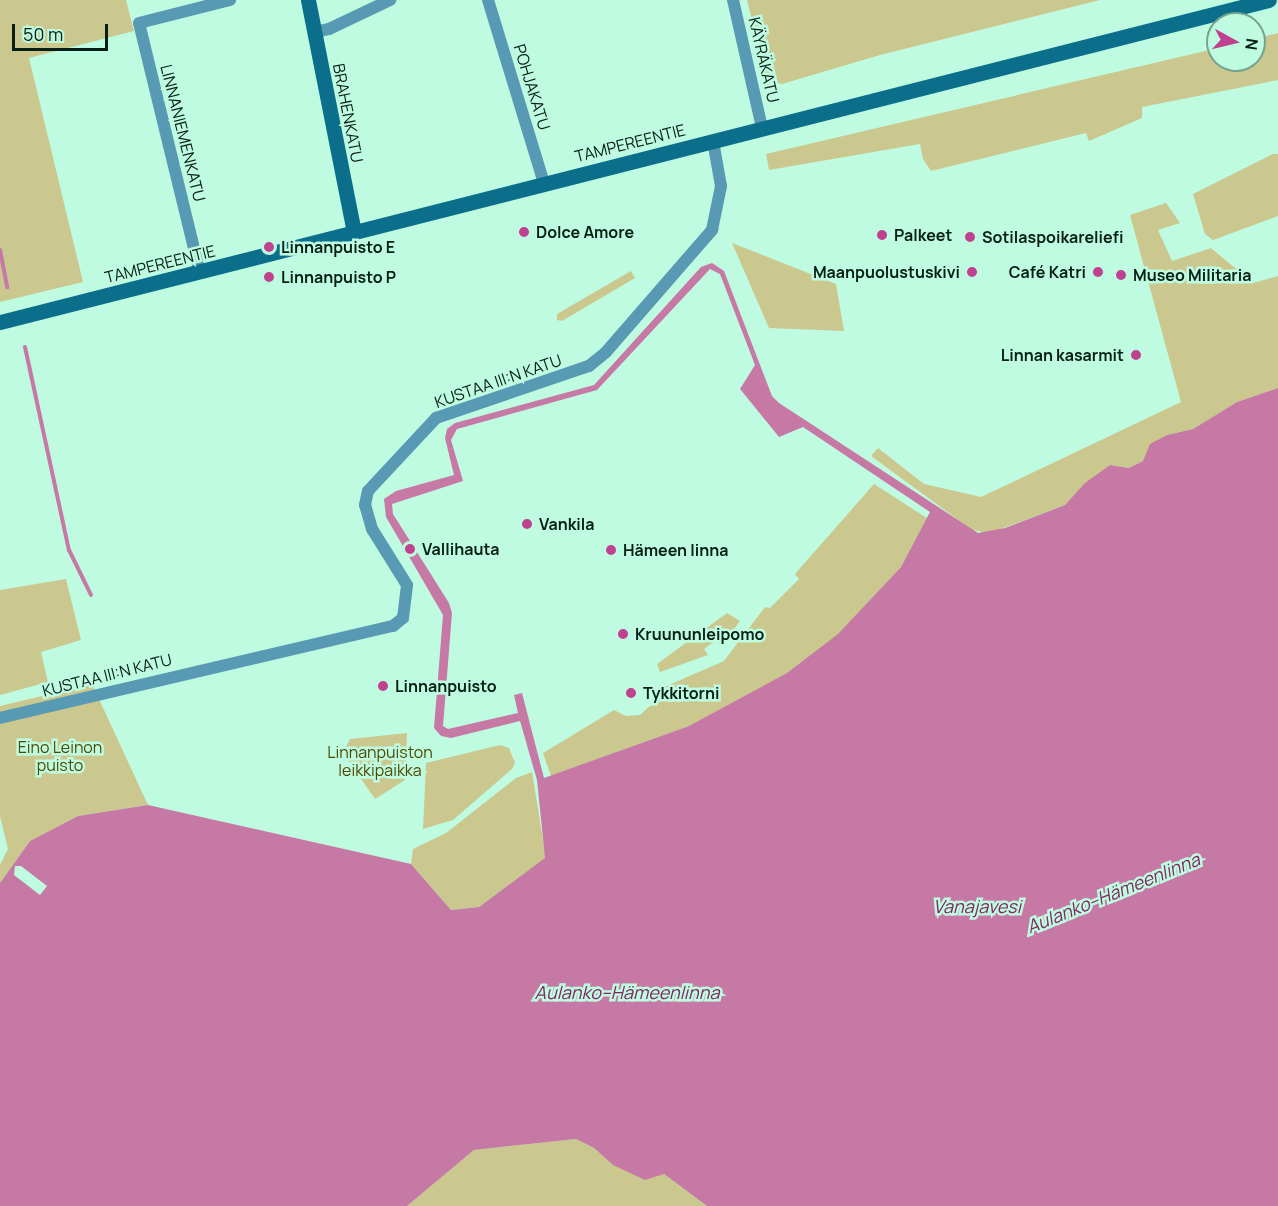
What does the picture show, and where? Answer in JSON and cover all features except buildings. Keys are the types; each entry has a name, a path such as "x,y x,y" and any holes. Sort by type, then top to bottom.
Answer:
{"main road":[{"name":"BRAHENKATU","path":"308,0 354,233"},
{"name":"TAMPEREENTIE","path":"0,322 1269,0"}],"street":[{"name":"LINNANIEMENKATU","path":"200,273 139,23 230,0"},
{"path":"314,32 329,29 390,0"},
{"name":"POHJAKATU","path":"488,0 544,183"},
{"name":"KÄYRÄKATU","path":"733,0 762,128"},
{"name":"KUSTAA III:N KATU","path":"0,718 387,627 404,618 407,585 372,529 365,505 368,491 436,418 589,366 606,352 712,230 721,186 713,141"}],"green space":[{"path":"0,0 126,0 134,31 29,58 83,282 0,302"},
{"path":"747,0 1100,0 880,55 782,84 767,80"},
{"path":"1278,33 1278,80 1142,107 1142,118 1089,141 1086,133 931,171 923,159 920,144 769,170 766,154 1206,51 1206,72 1266,72 1266,36"},
{"path":"1273,154 1278,154 1278,216 1213,240 1205,234 1193,194"},
{"path":"1166,203 1180,223 1158,230 1172,261 1211,248 1253,283 1278,276 1278,388 1237,402 1193,429 1167,435 1151,444 1143,461 1129,468 1110,465 1065,505 990,533 972,530 871,456 878,448 924,484 981,497 1181,402 1130,215"},
{"path":"732,243 836,284 844,331 769,328"},
{"path":"631,271 635,278 562,321 557,320 557,314"},
{"path":"874,484 927,518 901,567 838,635 787,673 740,701 689,726 551,776 543,753 614,710 626,716 640,715 651,705 655,691 724,661 765,607 770,608 799,579 795,574"},
{"path":"66,579 81,640 41,652 48,682 0,695 0,590"},
{"path":"727,613 740,621 721,647 716,640 704,649 708,655 660,672 657,664"},
{"name":"Eino Leinon puisto","path":"92,684 148,805 78,816 30,841 0,883 0,865 8,849 0,816 0,706"},
{"name":"Linnanpuiston leikkipaikka","path":"407,733 405,780 375,799 343,753 350,739"},
{"path":"500,745 509,748 515,763 512,769 453,820 423,829 426,763"},
{"path":"532,772 546,858 479,907 451,910 411,864 413,849 446,833 516,778"},
{"path":"576,1139 594,1148 613,1165 664,1174 707,1206 407,1206 474,1150"}],"water":[{"name":"Vanajavesi","path":"712,263 724,271 772,396 779,403 978,533 1005,528 1065,505 1085,483 1110,465 1129,468 1143,461 1150,444 1167,435 1193,429 1237,402 1278,388 1278,1206 707,1206 664,1174 645,1180 613,1165 594,1148 576,1139 474,1150 407,1206 0,1206 0,883 30,841 78,816 148,805 411,864 451,910 479,907 545,858 537,780 520,721 451,738 441,736 434,728 443,615 386,517 384,499 396,491 454,475 445,438 447,429 455,423 594,385 701,267","holes":["710,269 720,274 755,365 740,389 779,437 803,427 930,512 901,567 838,634 787,673 689,726 544,778 522,693 514,695 518,713 448,729 443,726 452,613 449,603 393,514 392,504 463,481 451,440 457,429 597,390"]}],"pier":[{"path":"15,866 21,866 47,886 40,895 14,875"}],"waterway":[{"path":"0,250 7,287"},
{"path":"25,347 69,550 91,595"}],"place":[{"name":"Dolce Amore","path":"524,232"},
{"name":"Palkeet","path":"882,235"},
{"name":"Sotilaspoikareliefi","path":"970,237"},
{"name":"Linnanpuisto E","path":"269,247"},
{"name":"Maanpuolustuskivi","path":"972,272"},
{"name":"Café Katri","path":"1098,272"},
{"name":"Museo Militaria","path":"1121,275"},
{"name":"Linnanpuisto P","path":"269,277"},
{"name":"Linnan kasarmit","path":"1136,355"},
{"name":"Vankila","path":"527,524"},
{"name":"Vallihauta","path":"410,549"},
{"name":"Hämeen linna","path":"611,550"},
{"name":"Kruununleipomo","path":"623,634"},
{"name":"Linnanpuisto","path":"383,686"},
{"name":"Tykkitorni","path":"631,693"}],"water label":[{"name":"Aulanko–Hämeenlinna","path":"1113,893"},
{"name":"Aulanko–Hämeenlinna","path":"627,992"}]}
